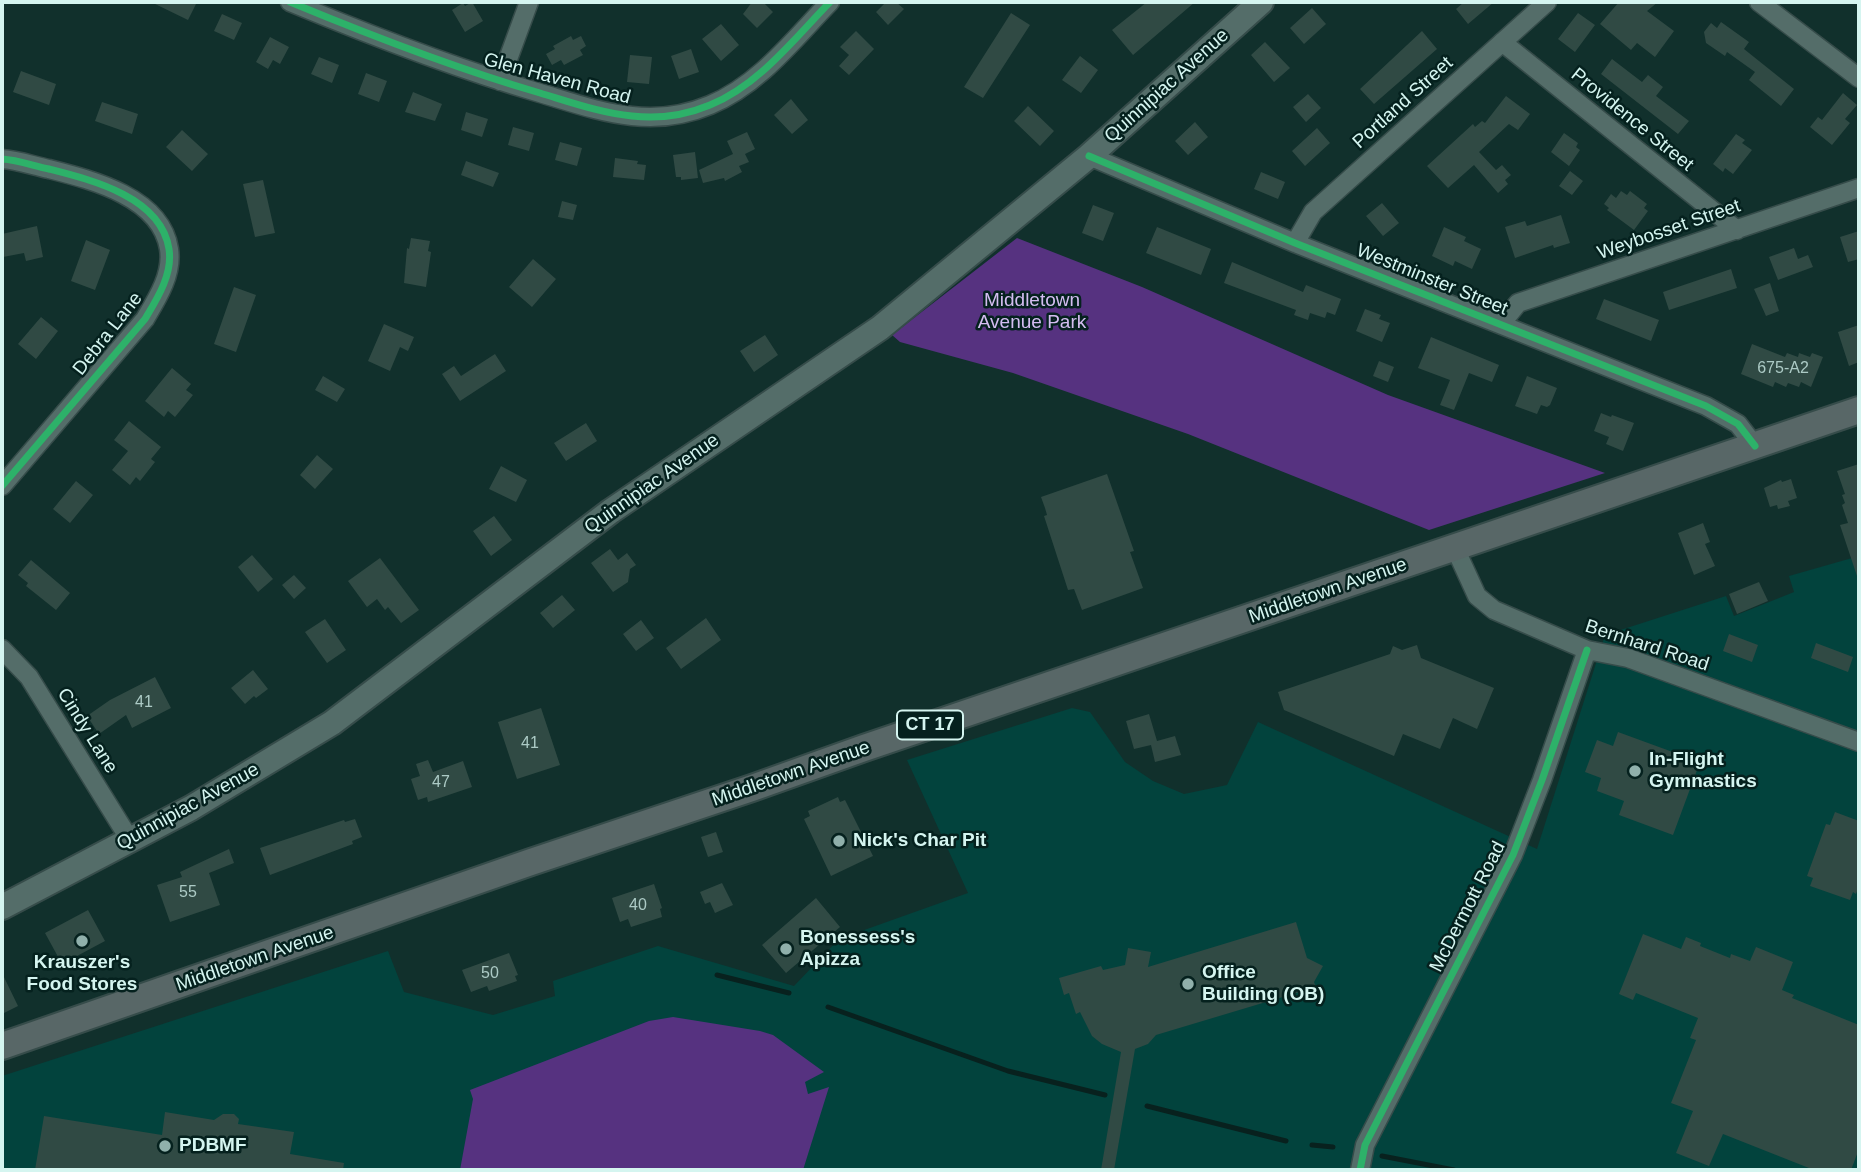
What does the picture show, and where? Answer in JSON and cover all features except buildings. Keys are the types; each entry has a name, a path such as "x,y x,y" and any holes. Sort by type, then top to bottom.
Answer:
{"main road":[{"name":"Quinnipiac Avenue","path":"2,907 191,808 332,723 611,511 880,328 1089,156 1261,2"},
{"name":"Middletown Avenue","path":"2,1046 519,866 1859,410"}],"street":[{"name":"Glen Haven Road","path":"290,2 367,34 500,81 598,110 631,116 660,117 691,112 711,105 749,83 830,2"},
{"path":"500,81 529,2"},
{"name":"Portland Street","path":"1295,243 1313,212 1547,2"},
{"path":"1759,2 1859,78"},
{"name":"Providence Street","path":"1502,42 1737,230"},
{"name":"Westminster Street","path":"1089,156 1295,243 1706,406 1738,424 1755,446"},
{"name":"Debra Lane","path":"2,159 73,175 113,189 139,204 159,224 169,248 169,267 161,290 145,319 2,486"},
{"name":"Weybosset Street","path":"1500,324 1518,303 1859,188"},
{"name":"Bernhard Road","path":"1455,548 1477,596 1494,610 1587,650 1628,658 1859,742"},
{"name":"Cindy Lane","path":"2,649 29,677 130,840"},
{"name":"McDermott Road","path":"1360,1170 1365,1145 1513,855 1587,650"}],"shaded area":[{"path":"1859,556 1859,1170 2,1170 2,1076 388,951 404,992 493,1015 555,996 553,981 658,946 794,986 839,939 968,893 907,760 1072,708 1090,712 1125,762 1153,781 1184,794 1227,785 1258,722 1537,849 1605,635 1726,596 1734,616 1794,592 1789,576"}],"green space":[{"name":"Middletown Avenue Park","path":"1017,238 1142,287 1388,395 1605,473 1429,530 1188,434 1013,373 900,342 892,335"},
{"path":"673,1017 773,1035 824,1072 805,1082 808,1094 829,1087 803,1170 460,1170 473,1099 470,1090 649,1021"}],"waterway":[{"path":"717,975 789,993"},
{"path":"828,1007 1008,1071 1105,1095"},
{"path":"1147,1106 1286,1141"},
{"path":"1312,1145 1333,1147"},
{"path":"1382,1156 1454,1170"}],"cycle path":[{"path":"290,2 476,73 597,110 642,117 682,114 728,96 775,60 830,2"},
{"path":"1089,156 1295,243 1706,406 1738,424 1755,446"},
{"path":"2,159 66,173 104,185 139,204 153,216 163,231 170,258 163,286 145,319 2,486"},
{"path":"1360,1170 1365,1145 1513,855 1587,650"}],"place":[{"name":"In-Flight Gymnastics","path":"1635,771"},
{"name":"Nick's Char Pit","path":"839,841"},
{"name":"Krauszer's Food Stores","path":"82,941"},
{"name":"Bonessess's Apizza","path":"786,949"},
{"name":"Office Building (OB)","path":"1188,984"},
{"name":"PDBMF","path":"165,1146"}]}
